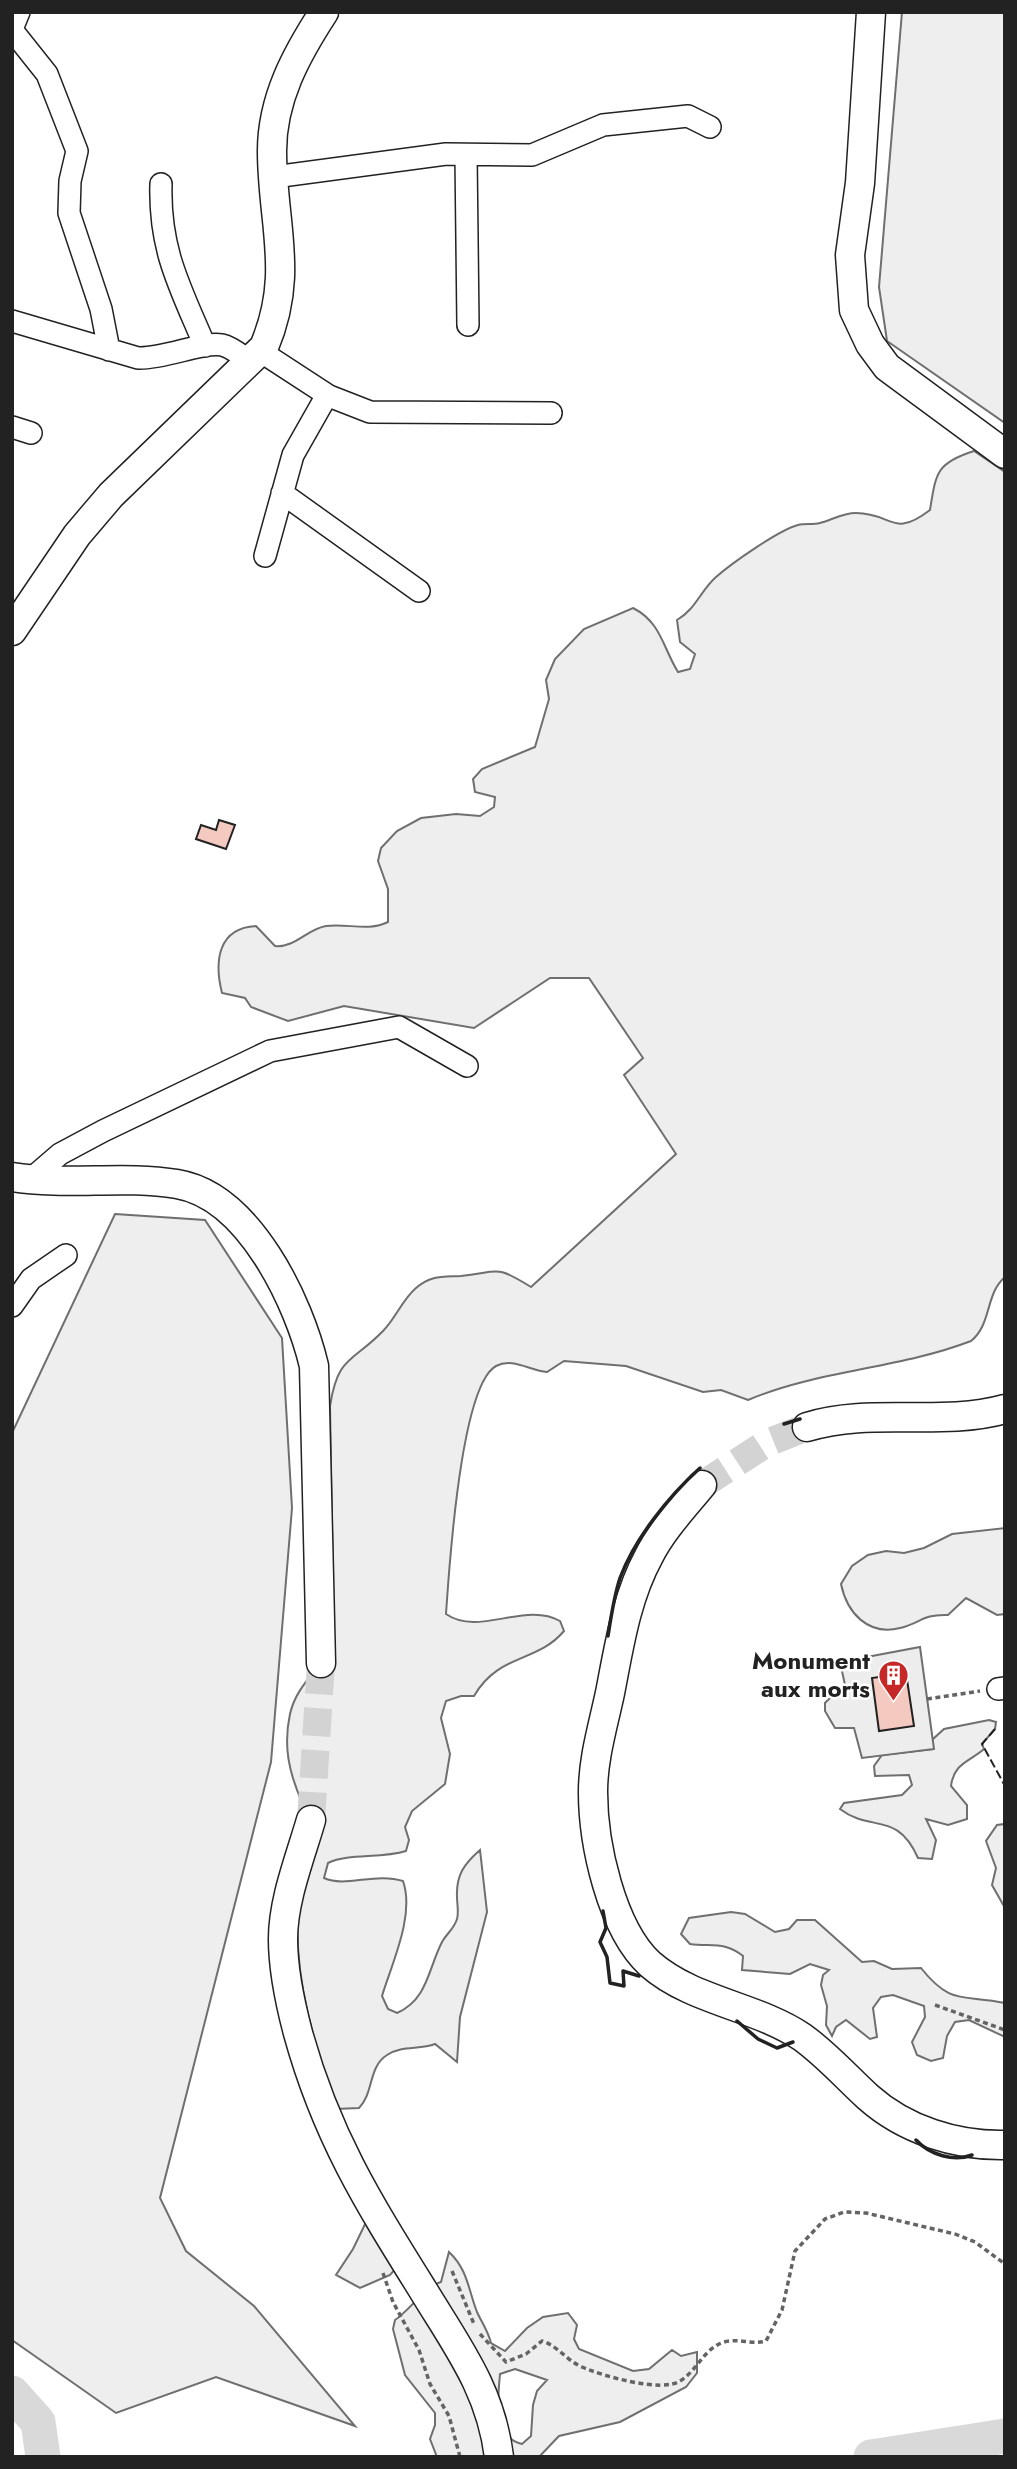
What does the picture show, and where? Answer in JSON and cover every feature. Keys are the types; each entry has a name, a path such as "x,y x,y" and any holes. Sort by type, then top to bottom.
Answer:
{"main road":[{"path":"12,631 77,535 111,495 256,357 274,323 281,289 272,149 284,83 298,52 324,12"},
{"path":"871,12 860,183 850,255 854,310 870,344 887,367 1005,454"},
{"path":"22,1178 71,1183 156,1182 197,1189 215,1199 234,1216 279,1277 301,1319 314,1366 321,1663"},
{"path":"807,1427 835,1419 955,1418 1005,1409"},
{"path":"702,1485 649,1555 633,1590 594,1774 593,1802 605,1872 626,1933 649,1963 679,1982 793,2031 829,2058 881,2108 917,2127 956,2141 1005,2145"},
{"path":"311,1820 288,1903 283,1937 285,1972 309,2073 350,2171 479,2380 493,2420 499,2457"}],"street":[{"path":"19,12 12,30 47,74 77,151 70,181 69,212 101,309 109,350"},
{"path":"274,177 446,154 532,155 603,125 688,116 710,127"},
{"path":"466,155 468,325"},
{"path":"161,184 160,220 169,259 205,346"},
{"path":"12,321 109,350 153,359 205,346 224,345 256,357 327,394 370,412 551,413"},
{"path":"265,556 293,455 327,394"},
{"path":"282,492 419,591"},
{"path":"22,1178 103,1131 270,1051 399,1027 467,1066"},
{"path":"12,1306 31,1279 66,1255"}],"path":[{"path":"927,1699 1001,1688"},
{"path":"935,2005 1005,2030"},
{"path":"453,2271 475,2328 506,2362 526,2354 542,2341 555,2345 582,2367 663,2386 681,2381 709,2350 725,2342 740,2340 754,2344 766,2341 782,2310 795,2251 825,2219 844,2212 866,2213 955,2234 975,2242 1005,2264"},
{"path":"380,2264 393,2302 419,2350 430,2384 450,2416 460,2457"}],"shaded area":[{"path":"902,12 1005,12 1005,423 887,341 879,287"},
{"path":"974,451 1005,472 1005,1277 994,1292 978,1334 971,1341 915,1358 803,1382 748,1400 721,1390 703,1392 626,1366 564,1361 547,1372 509,1363 496,1366 484,1381 473,1407 465,1442 454,1522 446,1614 473,1622 517,1616 546,1616 560,1621 564,1631 542,1649 495,1672 474,1696 461,1696 446,1701 441,1718 450,1754 445,1784 412,1811 405,1827 409,1840 406,1851 345,1858 328,1863 324,1878 333,1881 382,1878 403,1881 406,1894 404,1924 382,1996 388,2009 397,2013 421,1992 437,1952 457,1919 460,1876 465,1865 480,1850 487,1912 460,2017 457,2062 435,2044 393,2052 377,2066 364,2102 359,2108 335,2109 308,2014 299,1965 299,1904 310,1859 312,1835 310,1819 291,1770 287,1737 293,1703 334,1643 330,1406 337,1377 348,1361 383,1331 421,1284 437,1278 497,1271 531,1287 676,1154 624,1075 643,1058 589,978 550,978 474,1028 344,1006 288,1021 251,1007 245,998 222,993 219,958 222,948 226,940 243,928 256,926 275,946 282,946 326,926 365,927 388,922 388,889 378,861 381,848 397,831 421,818 456,814 480,816 494,807 495,797 475,792 473,779 482,769 535,747 549,699 546,680 555,659 584,629 633,608 656,628 678,672 690,669 695,654 680,642 677,620 684,616 723,571 768,540 798,525 817,524 856,513 900,524 908,523 930,510 937,478 945,465"},
{"path":"115,1214 205,1220 282,1338 292,1508 271,1762 160,2198 186,2251 254,2306 355,2426 216,2377 116,2413 12,2340 12,1433"},
{"path":"1005,1528 1005,1614 997,1615 966,1598 948,1615 932,1616 889,1630 878,1629 861,1620 848,1604 841,1584 852,1566 868,1555 886,1551 904,1553 924,1548 952,1534"},
{"name":"Monument aux morts","path":"920,1647 934,1749 862,1758 854,1728 835,1728 825,1711 825,1703 830,1698 847,1694 840,1662"},
{"path":"989,1720 996,1722 995,1729 982,1744 984,1749 955,1772 951,1786 967,1805 967,1819 948,1825 926,1819 936,1840 932,1859 918,1858 910,1843 892,1828 851,1816 840,1809 844,1803 902,1795 912,1785 909,1775 875,1776 874,1766 882,1755 933,1749 932,1740 944,1729"},
{"path":"1005,1824 1005,1908 992,1885 996,1868 986,1841 997,1825"},
{"path":"731,1912 745,1914 775,1932 789,1929 797,1920 815,1920 862,1962 874,1961 892,1969 921,1968 950,1993 1005,2003 1005,2037 969,2020 955,2022 947,2036 943,2058 931,2061 917,2055 912,2042 925,2017 924,2006 893,1995 881,1997 873,2008 877,2037 870,2039 846,2020 836,2027 832,2036 826,2025 827,2006 821,1985 823,1975 829,1970 810,1964 790,1974 742,1970 743,1956 736,1951 724,1946 690,1944 681,1934 689,1918"},
{"path":"369,2216 399,2265 390,2275 360,2288 336,2275 353,2249"},
{"path":"449,2252 464,2273 491,2343 505,2351 527,2328 543,2317 568,2313 577,2325 574,2339 579,2349 633,2371 649,2369 672,2350 681,2356 697,2352 697,2373 686,2387 620,2422 559,2436 539,2457 437,2457 430,2439 435,2425 435,2413 405,2375 393,2329 395,2320 430,2288 441,2282","holes":["515,2369 547,2380 537,2391 533,2405 531,2436 522,2444 512,2440 501,2425 499,2415 500,2374"]}],"building":[{"path":"219,820 235,825 226,849 196,839 201,825 216,830"},
{"name":"Monument aux morts","path":"906,1673 914,1726 879,1731 872,1678"}],"waterway":[{"path":"12,2393 38,2422 43,2457"},
{"path":"871,2457 1005,2436"}],"tunnel":[{"path":"702,1485 767,1443 807,1427"},
{"path":"311,1820 321,1663"}],"fence":[{"path":"995,1729 982,1744 1005,1786"}],"wall":[{"path":"784,1424 800,1419"},
{"path":"608,1636 620,1578 634,1548 665,1505 700,1468"},
{"path":"603,1911 606,1928 600,1942 607,1957 610,1983 624,1986 623,1971 639,1976"},
{"path":"737,2021 758,2039 777,2048 793,2042"},
{"path":"916,2140 928,2150 942,2156 958,2158 972,2155"}],"place":[{"name":"Monument aux morts","path":"893,1702"}]}
